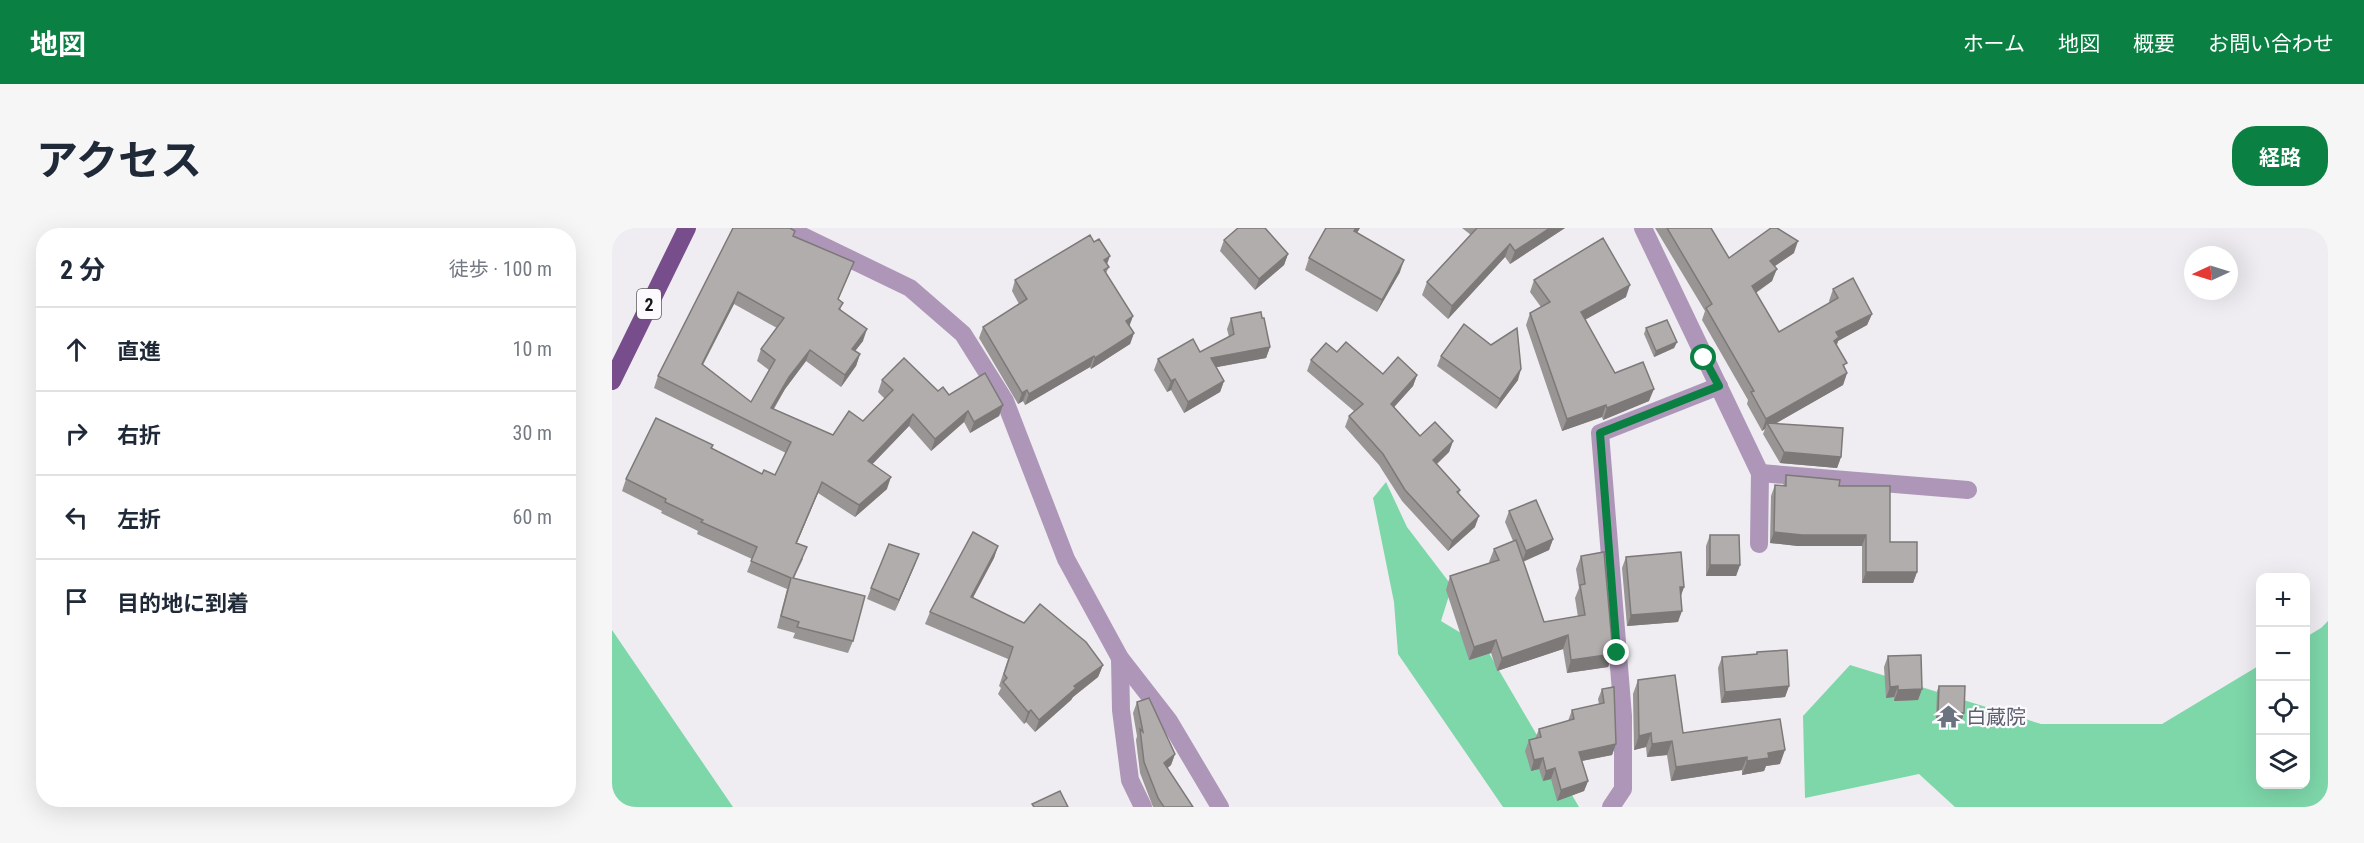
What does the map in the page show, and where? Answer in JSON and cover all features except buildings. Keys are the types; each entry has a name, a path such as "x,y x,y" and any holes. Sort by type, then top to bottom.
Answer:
{"main road":[{"name":"2","path":"612,381 687,228"}],"street":[{"path":"786,228 910,288 963,334 1005,401 1066,559 1120,658 1169,721 1220,807"},
{"path":"1642,228 1760,473 1759,544"},
{"path":"1611,807 1623,789 1623,716 1600,433 1719,386"},
{"path":"1760,473 1968,490"},
{"path":"1120,658 1121,710 1130,780 1143,807"}],"green space":[{"path":"1386,482 1407,527 1452,586 1441,621 1486,648 1579,807 1503,807 1398,654 1394,602 1373,498"},
{"path":"2328,621 2328,807 1955,807 1919,774 1805,798 1803,716 1850,665 2041,724 2162,724 2256,667 2256,789 2310,789 2310,635"},
{"path":"612,630 733,807 612,807"}],"place":[{"name":"白蔵院","path":"1948,717"}],"route":[{"path":"1617,653 1607,495 1600,433 1719,386 1704,358"}]}
